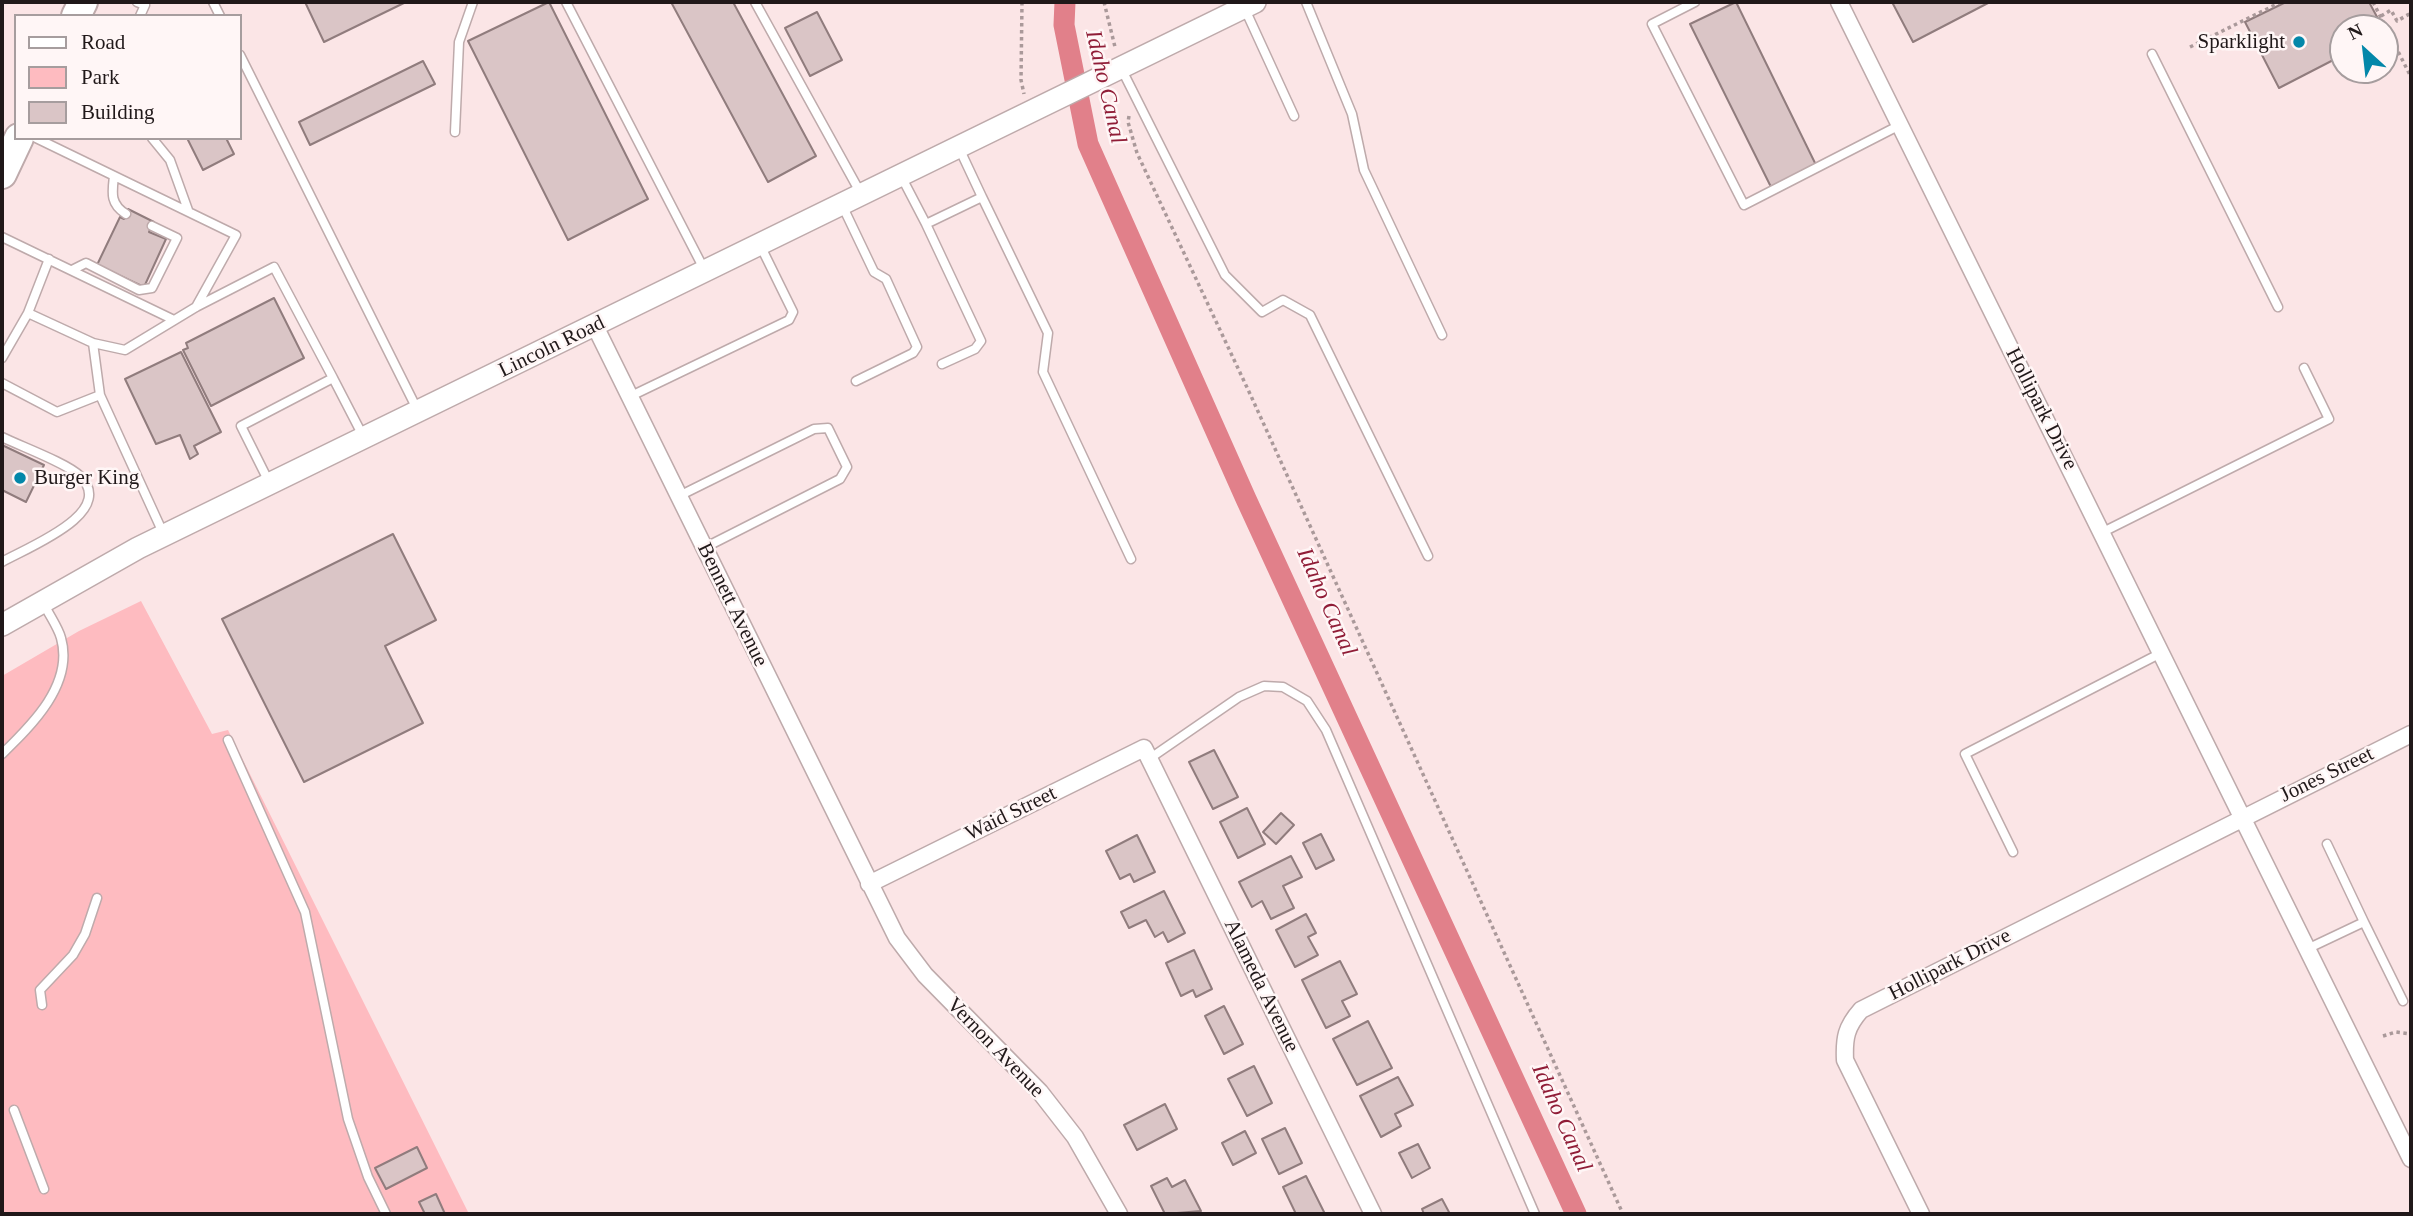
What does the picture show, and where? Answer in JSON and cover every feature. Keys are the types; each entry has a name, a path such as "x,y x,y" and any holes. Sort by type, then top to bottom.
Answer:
{"main road":[{"name":"Lincoln Road","path":"2,625 164,535 1250,4"}],"street":[{"name":"Hollipark Drive","path":"1839,2 2308,949 2407,1139 2411,1159"},
{"name":"Bennett Avenue","path":"596,326 869,884"},
{"name":"Jones Street","path":"2243,816 2411,734"},
{"name":"Waid Street","path":"869,884 1144,748 1149,759"},
{"name":"Alameda Avenue","path":"1149,759 1373,1214"},
{"name":"Hollipark Drive","path":"1921,1214 1845,1060 1844,1040 1848,1025 1861,1010 1874,1003 2243,816"},
{"name":"Vernon Avenue","path":"869,884 897,938 925,975 1040,1092 1075,1137 1119,1214"}],"lane":[{"path":"138,2 145,5 141,14"},
{"path":"455,132 459,42 473,2"},
{"path":"566,2 705,272"},
{"path":"755,2 852,200 874,272 886,279 917,347 913,354 856,381"},
{"path":"1306,2 1352,114 1364,170 1442,335"},
{"path":"1695,2 1652,24 1744,205 1900,124"},
{"path":"1250,4 1294,116"},
{"path":"2152,54 2278,307"},
{"path":"242,59 419,412"},
{"path":"1114,71 1139,104 1225,275 1262,312 1283,300 1310,315 1428,556"},
{"path":"40,140 236,235 196,307"},
{"path":"154,140 170,160 188,210"},
{"path":"959,148 1048,332 1043,372 1131,559"},
{"path":"114,176 111,197 117,208 126,214"},
{"path":"901,176 981,341 975,349 942,364"},
{"path":"926,224 982,197"},
{"path":"72,270 86,263 139,290 152,288 177,238 152,226"},
{"path":"2,237 174,320"},
{"path":"631,396 789,320 793,312 760,245"},
{"path":"2,358 28,313 49,260"},
{"path":"28,313 93,343 125,350 196,307 274,267 365,438"},
{"path":"93,343 100,395 164,535"},
{"path":"2103,532 2329,419 2304,368"},
{"path":"270,484 241,426 333,378"},
{"path":"2,383 57,412 100,395"},
{"path":"679,496 814,429 828,428 847,467 840,478 704,548"},
{"path":"2,437 78,474 88,493 88,504 78,519 2,562"},
{"path":"2,754 25,732 53,693 64,667 61,638 43,601"},
{"path":"2013,852 1965,754 2163,652"},
{"path":"1149,759 1239,697 1264,687 1283,687 1307,701 1326,730 1535,1214"},
{"path":"228,740 305,912 348,1119 368,1177 386,1214"},
{"path":"2327,844 2403,1001"},
{"path":"42,1005 40,990 73,956 85,934 97,898"},
{"path":"2308,949 2364,922"},
{"path":"13,1110 44,1189"}],"path":[{"path":"1022,2 1021,80 1033,111"},
{"path":"1104,2 1114,71"},
{"path":"2190,47 2281,2"},
{"path":"2399,54 2411,78"},
{"path":"1139,104 1130,111 1128,122 1137,153 1263,421 1623,1214"},
{"path":"2383,1036 2396,1032 2411,1034"}],"green space":[{"path":"141,601 212,734 228,730 469,1214 2,1214 2,676 79,631"}],"building":[{"path":"305,2 406,2 324,42"},
{"path":"549,2 648,199 568,240 468,41"},
{"path":"671,2 733,2 816,156 768,182"},
{"path":"1736,2 1816,165 1771,187 1690,24"},
{"path":"1892,2 1990,2 1913,42"},
{"name":"Sparklight","path":"2286,2 2369,2 2375,14 2329,14 2329,62 2279,88 2245,22"},
{"path":"817,12 842,60 810,76 785,28"},
{"path":"423,61 435,84 310,145 299,122"},
{"path":"188,140 227,140 234,154 203,170"},
{"path":"128,209 154,222 149,232 166,239 144,287 97,265 120,217 124,219"},
{"path":"274,298 304,358 211,406 183,350 188,348 186,343"},
{"path":"181,352 221,432 194,446 198,454 190,459 180,435 156,444 125,379"},
{"name":"Burger King","path":"2,445 44,465 26,502 2,490"},
{"path":"393,534 436,620 385,646 423,723 304,782 222,619"},
{"path":"1214,750 1238,797 1213,809 1189,762"},
{"path":"1247,808 1265,844 1238,858 1220,822"},
{"path":"1281,813 1294,825 1276,844 1263,832"},
{"path":"1321,834 1334,860 1316,869 1303,843"},
{"path":"1137,835 1155,872 1134,882 1130,874 1120,879 1106,851"},
{"path":"1291,856 1302,877 1283,886 1294,908 1271,919 1262,901 1252,907 1239,882"},
{"path":"1164,891 1185,933 1168,942 1163,932 1155,937 1146,920 1129,928 1121,912"},
{"path":"1306,914 1316,933 1308,937 1318,955 1295,967 1276,930"},
{"path":"1194,950 1212,989 1196,997 1193,990 1181,996 1166,963"},
{"path":"1340,961 1357,994 1342,1001 1350,1016 1326,1028 1302,980"},
{"path":"1224,1006 1243,1044 1224,1054 1205,1016"},
{"path":"1368,1021 1392,1068 1357,1085 1333,1039"},
{"path":"1254,1066 1272,1103 1247,1116 1228,1079"},
{"path":"1398,1077 1413,1105 1395,1114 1401,1126 1381,1137 1360,1096"},
{"path":"1165,1104 1177,1129 1137,1150 1124,1125"},
{"path":"1285,1128 1302,1163 1279,1174 1262,1139"},
{"path":"1245,1131 1256,1153 1233,1165 1222,1143"},
{"path":"1418,1144 1430,1168 1412,1178 1399,1153"},
{"path":"417,1147 427,1168 386,1189 375,1168"},
{"path":"1306,1176 1325,1214 1296,1214 1283,1187"},
{"path":"1167,1178 1172,1187 1185,1180 1201,1211 1165,1214 1151,1186"},
{"path":"436,1194 445,1214 425,1214 419,1202"},
{"path":"1442,1199 1450,1214 1424,1214 1422,1209"}],"waterway":[{"name":"Idaho Canal","path":"1065,2 1064,25 1088,144 1246,499 1576,1214"}],"place":[{"name":"Sparklight","path":"2299,42"},
{"name":"Burger King","path":"20,478"}]}
